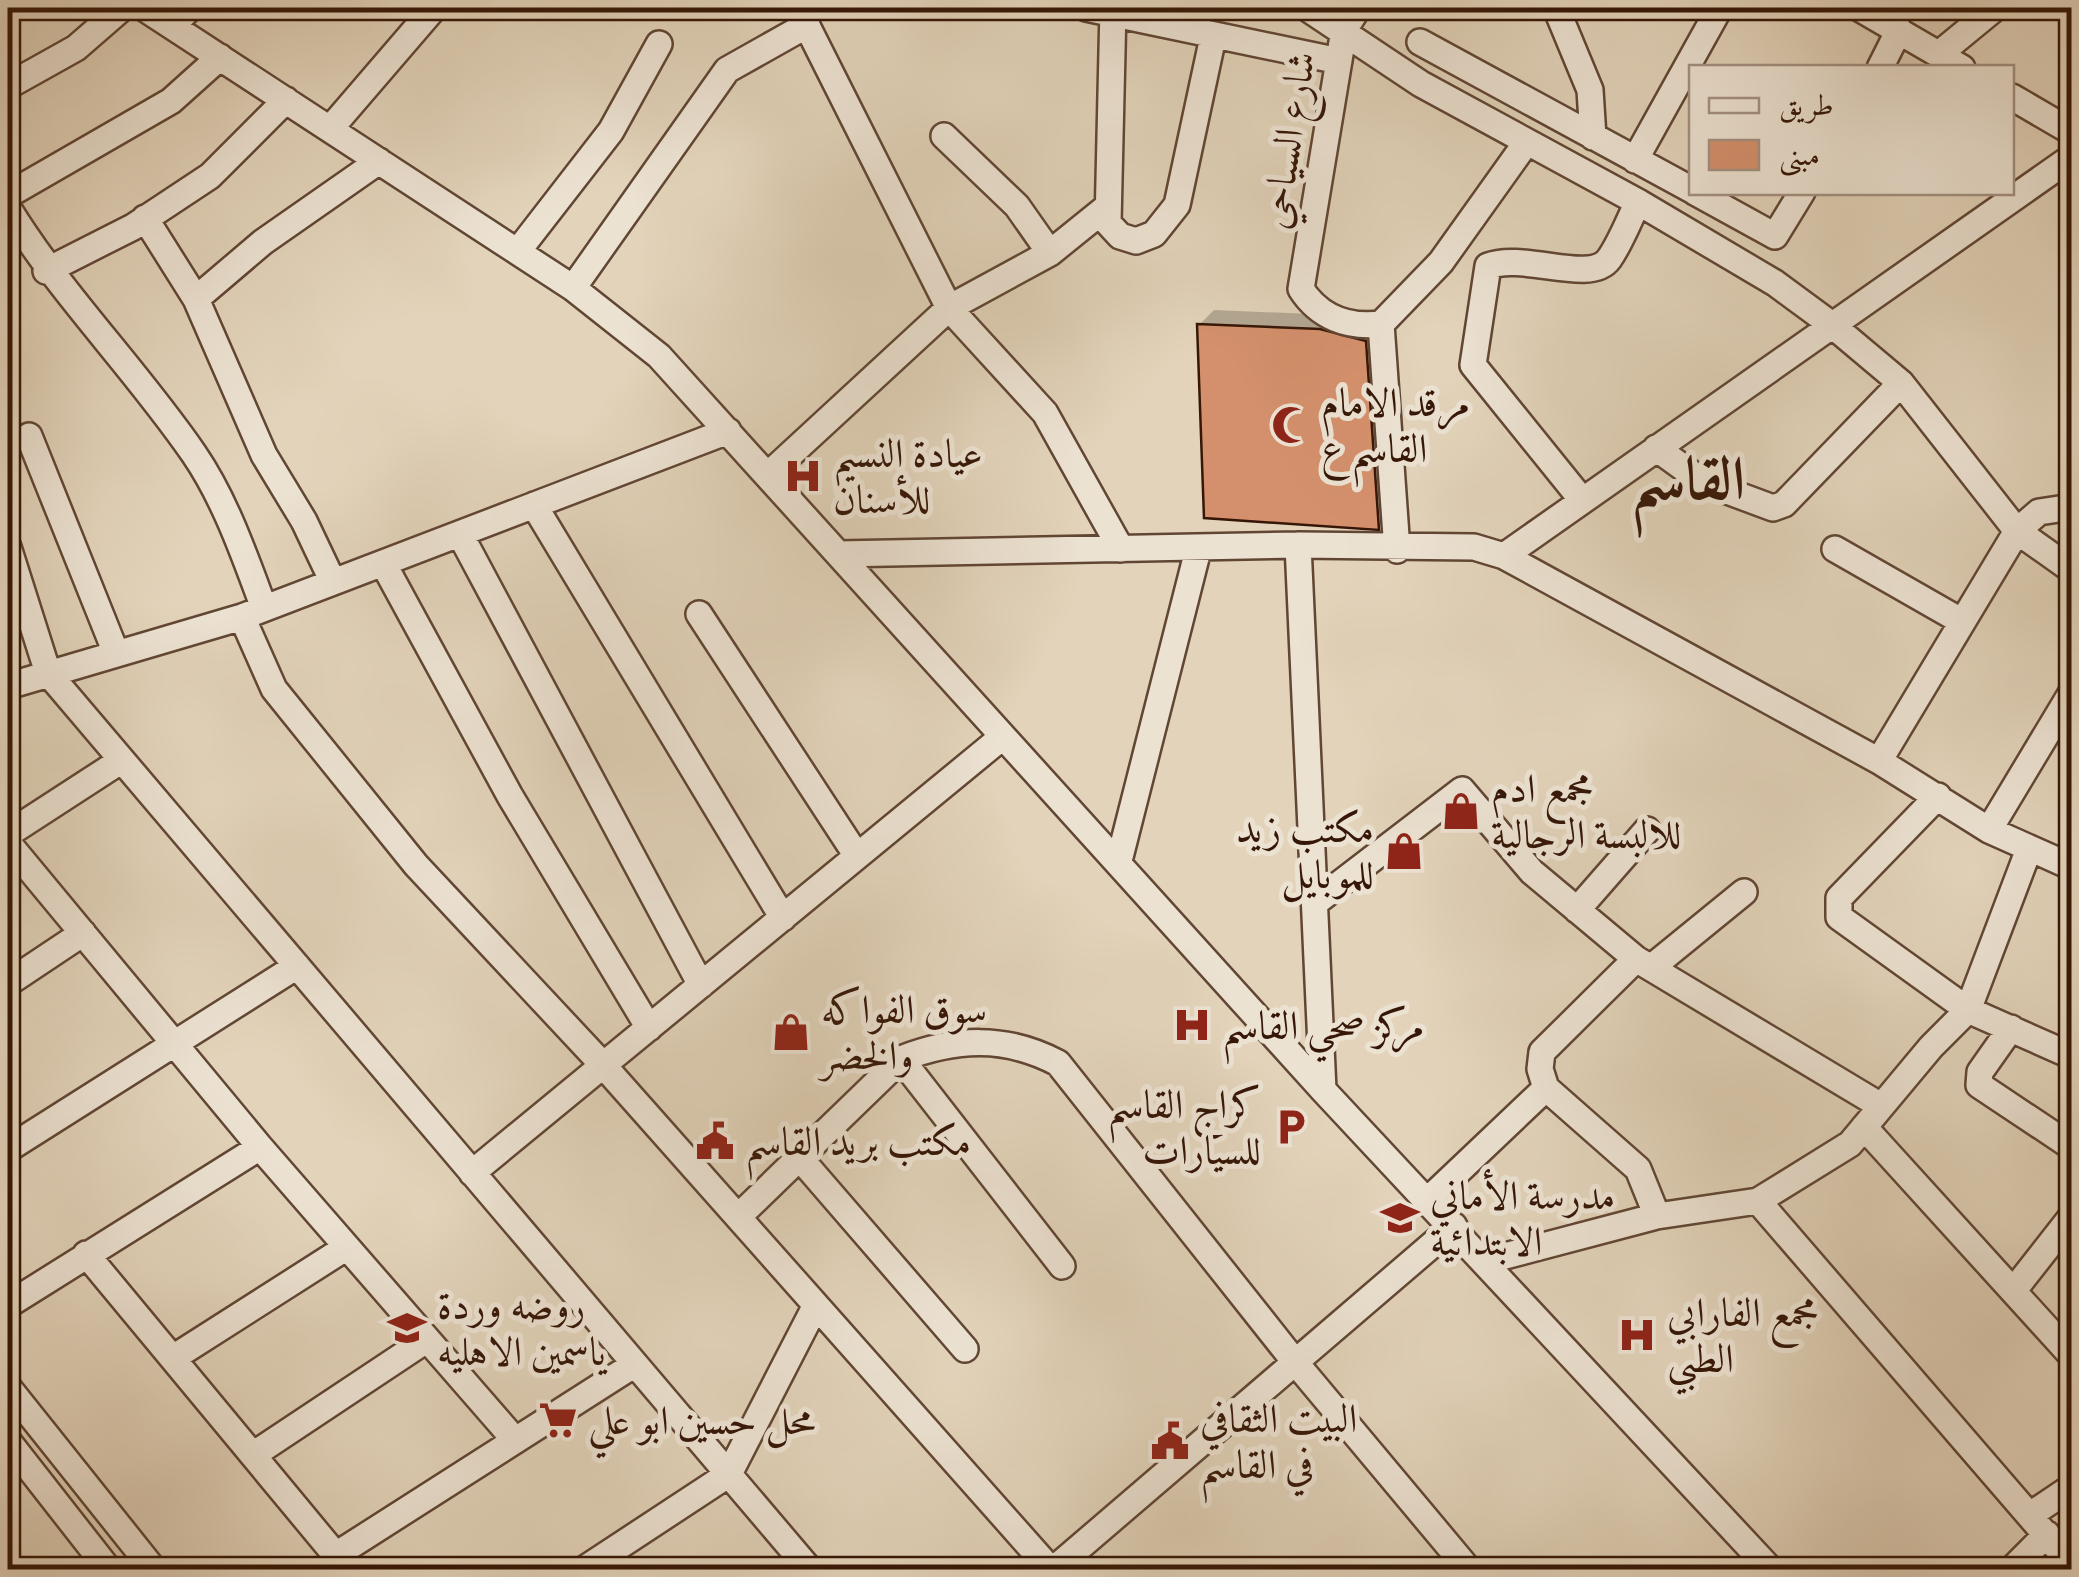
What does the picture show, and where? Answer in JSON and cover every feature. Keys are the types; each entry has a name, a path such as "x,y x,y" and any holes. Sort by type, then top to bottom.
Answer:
{"street":[{"path":"8,86 76,48 122,8"},
{"path":"144,8 181,16 220,57 574,288 659,356 1322,1090 1486,1260 1771,1570"},
{"path":"330,128 434,8"},
{"path":"1306,8 1420,84 1638,202 1775,283 1832,324 1901,384 2016,531 2072,570"},
{"name":"شارع السياحي","path":"1358,8 1344,30 1301,289 1314,309 1342,322 1382,324"},
{"path":"1556,8 1590,90 1594,137"},
{"path":"1860,8 1957,65"},
{"path":"1938,54 1995,8"},
{"path":"1636,160 1719,9"},
{"path":"1213,37 1176,206 1154,234 1136,242 1120,236 1108,223 1103,10 1213,37 1339,61"},
{"path":"574,288 726,70 802,16 949,308 1045,412 1121,549"},
{"path":"1881,65 1898,30"},
{"path":"1420,42 1689,190"},
{"path":"518,252 611,131 659,44"},
{"path":"8,194 171,101 220,57"},
{"path":"2014,97 2072,132"},
{"path":"46,271 145,218 210,176 286,100"},
{"path":"944,136 1017,206 1050,253"},
{"path":"1397,550 1382,324 1441,262 1526,143"},
{"path":"1504,556 2072,157"},
{"path":"196,299 263,242 379,161"},
{"path":"1699,195 1775,236 1800,195"},
{"path":"1582,500 1473,364 1488,266 1514,258 1576,270 1596,269 1607,262 1638,202"},
{"path":"8,208 46,271 110,340 196,457 242,549 253,612 274,689 416,865 604,1065 1052,1570 1454,1226"},
{"path":"768,475 949,308 1050,253 1107,208"},
{"path":"145,218 196,299 264,455 304,521 333,582"},
{"path":"1656,448 1703,482 1773,508 1784,504 1901,384"},
{"path":"8,686 253,612 728,431"},
{"path":"29,436 116,654"},
{"path":"534,505 783,918"},
{"path":"1879,761 2016,531 2039,512 2072,507"},
{"path":"460,534 701,985"},
{"path":"838,554 1198,550 1298,545 1397,550 1474,547 1504,556 1879,761 1990,830 2072,866"},
{"path":"1298,545 1322,1090"},
{"path":"8,547 48,674 810,1570"},
{"path":"1118,860 1198,550"},
{"path":"1835,550 1961,621"},
{"path":"383,563 510,796 649,1028"},
{"path":"699,614 856,856"},
{"path":"1990,830 2072,692"},
{"path":"472,1173 1001,738"},
{"path":"8,834 122,760"},
{"path":"1316,902 1462,790 1532,872 1644,963 1882,1106"},
{"path":"1938,796 1840,898 1839,917 1968,1010 2072,1056"},
{"path":"1577,910 1614,874 1647,830"},
{"path":"8,843 260,1147 514,1440"},
{"path":"1486,1260 1657,1216 1758,1201 1850,1144 1968,1010 2030,849"},
{"path":"1657,1216 1638,1169 1546,1088 1540,1069 1542,1052 1644,963 1744,892"},
{"path":"8,983 83,933"},
{"path":"8,1149 297,966"},
{"path":"2011,1028 1980,1072 1980,1086 2072,1147"},
{"path":"738,1216 901,1059 933,1046 998,1042 1030,1048 1058,1063 1295,1362 1469,1570"},
{"path":"901,1059 1062,1266"},
{"path":"1428,1200 1546,1088"},
{"path":"1864,1127 2072,1356"},
{"path":"8,1305 260,1147"},
{"path":"800,1157 966,1349"},
{"path":"1758,1201 2072,1565"},
{"path":"2014,1290 2072,1216"},
{"path":"173,1358 347,1247"},
{"path":"86,1254 342,1562 514,1440 635,1364"},
{"path":"583,1570 615,1561 729,1474 816,1305"},
{"path":"253,1455 426,1340"},
{"path":"8,1387 154,1570"},
{"path":"8,1441 109,1570"},
{"path":"2011,1570 2039,1525 2072,1487"}],"building":[{"name":"مرقد الامام القاسم ع","path":"1197,324 1320,329 1366,341 1379,530 1204,518"}],"place":[{"name":"مرقد الامام القاسم ع","path":"1291,425"},
{"name":"عيادة النسيم للأسنان","path":"803,476"},
{"name":"مجمع ادم للالبسة الرجالية","path":"1461,811"},
{"name":"مكتب زيد للموبايل","path":"1404,851"},
{"name":"مركز صحي القاسم","path":"1192,1025"},
{"name":"سوق الفواكه والخضر","path":"791,1032"},
{"name":"كراج القاسم للسيارات","path":"1291,1127"},
{"name":"مكتب بريد القاسم","path":"715,1141"},
{"name":"مدرسة الأماني الابتدائية","path":"1400,1218"},
{"name":"روضه وردة ياسمين الاهليه","path":"407,1328"},
{"name":"مجمع الفارابي الطبي","path":"1637,1335"},
{"name":"محل حسين ابو علي","path":"558,1420"},
{"name":"البيت الثقافي في القاسم","path":"1170,1441"}],"district":[{"name":"القاسم","path":"1688,478"}]}
